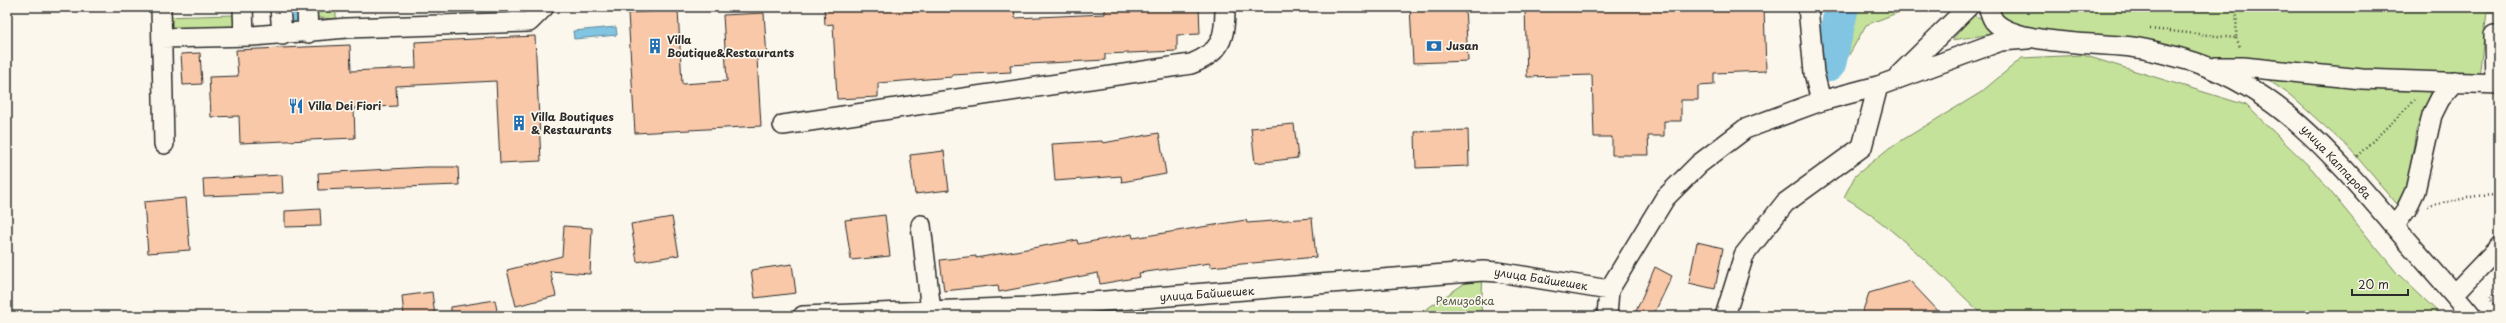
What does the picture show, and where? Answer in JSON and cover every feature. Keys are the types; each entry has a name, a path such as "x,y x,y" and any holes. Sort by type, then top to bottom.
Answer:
{"street":[{"path":"161,7 164,144"},
{"path":"243,7 244,36"},
{"path":"280,7 282,35"},
{"path":"307,7 308,33"},
{"path":"162,38 282,35 347,28 529,22 544,7"},
{"path":"782,125 1191,64 1206,58 1218,46 1225,32 1225,7"},
{"path":"1808,7 1814,73 1821,101"},
{"path":"1725,316 1744,255 1785,203 1862,147 1886,82 1968,7"},
{"name":"улица Каппарова","path":"1968,7 1991,14 2010,30 2039,38 2132,47 2210,67 2242,83 2273,102 2301,124 2346,170 2472,316"},
{"path":"2210,67 2243,67 2362,78 2497,84 2494,35 2499,35"},
{"path":"1607,316 1609,290 1665,198 1699,164 1745,129 1821,101 1886,82 2001,41 2039,38"},
{"path":"2394,226 2406,210 2414,191 2432,114 2440,99 2455,82"},
{"path":"921,225 931,311"},
{"path":"2454,294 2499,247"},
{"name":"улица Байшешек","path":"803,316 1030,307 1483,271 1498,272 1609,290"}],"path":[{"path":"2352,161 2434,81"},
{"path":"2406,210 2476,196 2499,194"},
{"path":"2499,288 2490,299 2499,308"}],"green space":[{"path":"307,7 336,7 336,19 308,17"},
{"path":"1829,7 1912,7 1866,25 1837,76"},
{"path":"1998,7 2499,7 2499,12 2487,12 2479,77 2275,71 2010,30"},
{"path":"233,15 234,30 162,32 162,17"},
{"path":"1973,15 1988,21 1999,33 1952,40"},
{"path":"2083,55 2246,105 2312,169 2397,273 2442,316 1984,316 1900,237 1863,209 1844,197 1855,176 1889,148 1980,93 2022,58"},
{"path":"2258,73 2433,88 2416,131 2407,187 2397,204 2350,149 2290,95"},
{"name":"Ремизовка","path":"1483,271 1481,316 1416,316"}],"water":[{"path":"286,7 301,7 302,24 287,26"},
{"path":"616,27 617,35 574,39 573,31"}],"building":[{"path":"824,7 1014,7 1015,18 1105,14 1105,7 1199,7 1200,34 1177,35 1177,51 1105,54 1105,60 1010,65 1011,72 952,75 952,77 878,83 878,97 837,99 833,24 825,25"},
{"path":"1410,7 1465,7 1468,61 1413,63"},
{"path":"1525,7 1764,7 1766,71 1714,73 1714,85 1698,86 1698,100 1681,100 1681,121 1664,121 1664,136 1648,136 1649,155 1612,155 1612,137 1594,137 1592,75 1527,77"},
{"name":"Villa Boutique&Restaurants","path":"678,10 682,84 727,81 723,15 764,13 767,58 757,58 761,126 635,133 628,13"},
{"path":"535,36 541,161 500,163 496,81 396,86 397,106 354,108 355,138 240,143 239,116 211,117 209,77 238,76 236,50 350,45 351,71 416,68 415,42"},
{"path":"200,53 202,84 183,85 181,54"},
{"path":"1294,124 1298,158 1255,163 1251,128"},
{"path":"1468,130 1469,166 1416,168 1415,132"},
{"path":"1159,133 1166,174 1122,182 1121,176 1055,181 1052,144 1102,141 1103,143"},
{"path":"944,151 949,190 915,194 910,155"},
{"path":"426,167 458,167 459,185 319,190 318,173"},
{"path":"282,175 283,193 204,196 203,179"},
{"path":"186,198 190,250 148,253 144,202"},
{"path":"320,209 321,226 285,227 285,211"},
{"path":"885,215 890,256 851,260 845,220"},
{"path":"672,217 679,255 637,262 631,224"},
{"path":"1312,218 1316,257 1210,267 1210,263 1139,273 1140,277 1100,284 1098,273 999,292 998,285 944,291 940,260 976,256 976,258 1077,240 1078,244 1132,234 1133,238 1246,220 1247,223"},
{"path":"564,226 592,228 590,274 550,271 556,296 516,306 507,270 562,256"},
{"path":"1697,242 1723,248 1715,289 1689,283"},
{"path":"792,264 796,293 755,298 751,270"},
{"path":"1655,267 1672,276 1653,316 1634,316"},
{"path":"1910,281 1943,316 1861,316 1869,293"},
{"path":"432,292 435,316 404,316 402,296"},
{"path":"495,300 498,316 451,316 451,307"}],"waterway":[{"path":"1829,64 1842,7"}],"place":[{"name":"Villa Boutique&Restaurants","path":"655,46"},
{"name":"Jusan","path":"1434,46"},
{"name":"Villa Dei Fiori","path":"296,106"},
{"name":"Villa Boutiques & Restaurants","path":"519,123"}]}
